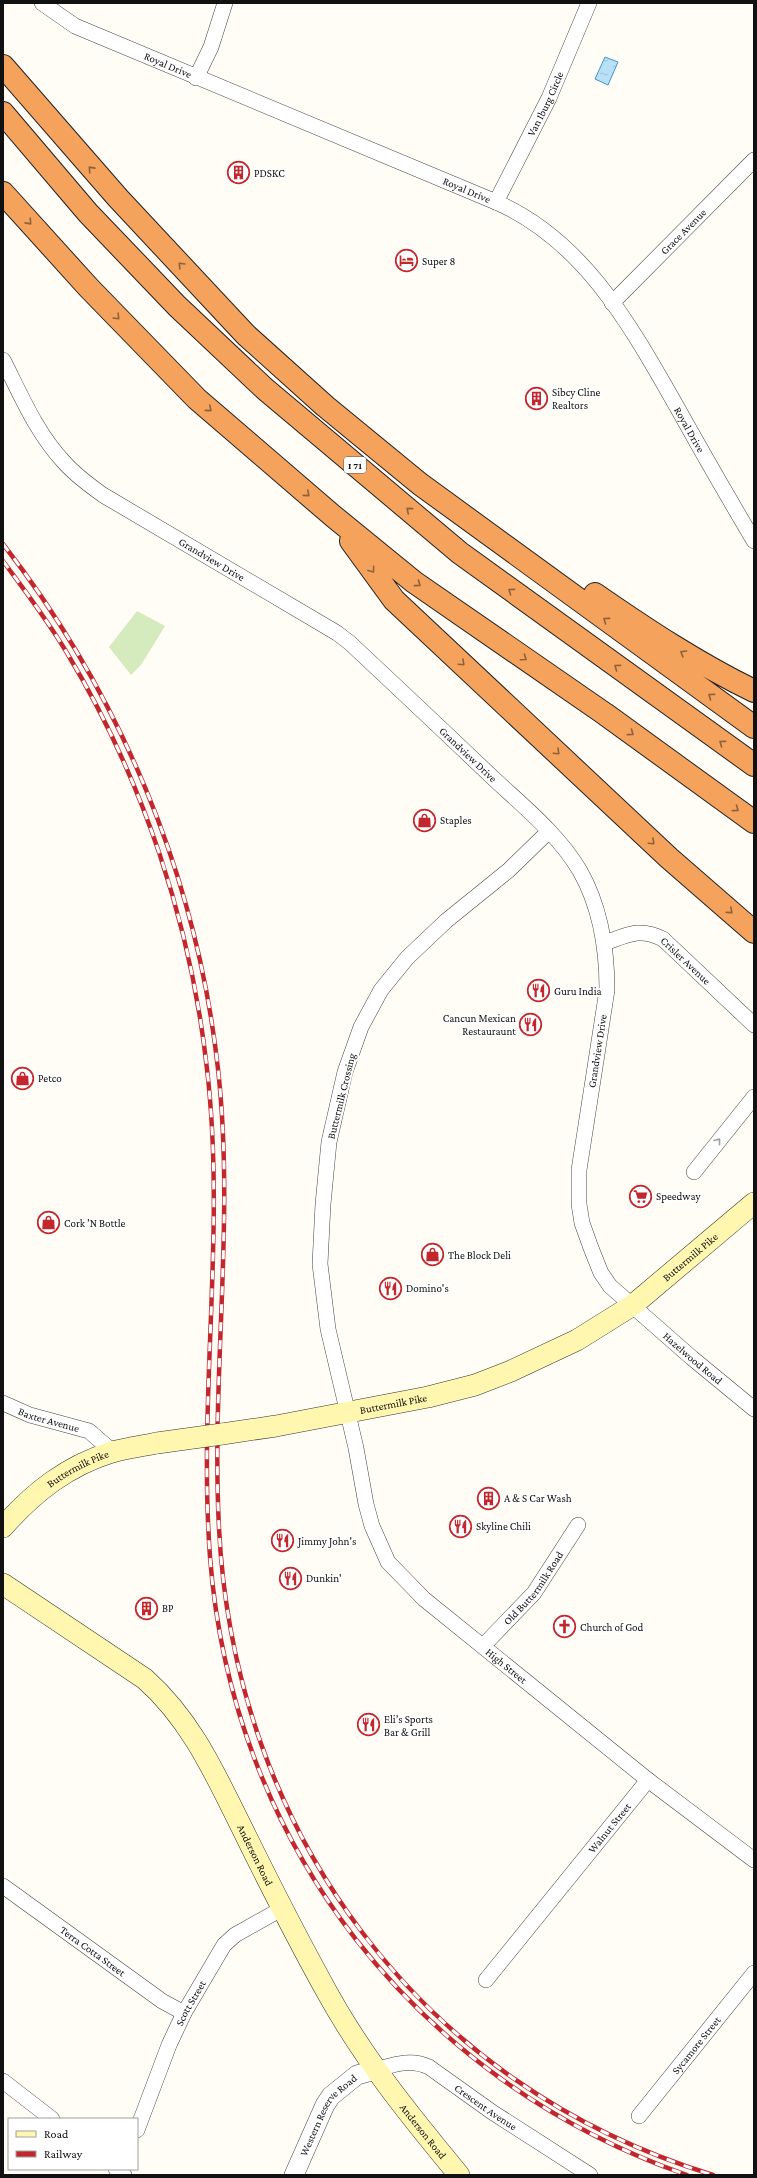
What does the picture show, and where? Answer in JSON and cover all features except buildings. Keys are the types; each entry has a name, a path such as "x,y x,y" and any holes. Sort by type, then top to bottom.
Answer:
{"highway":[{"path":"3,66 113,192 251,340 325,406 414,479 754,727"},
{"name":"I 71","path":"3,113 88,213 177,306 265,389 460,553 754,765"},
{"path":"3,193 89,288 197,399 333,516 414,582 609,717 754,822"},
{"path":"208,293 253,328 323,391 494,523 660,639 706,667 754,691"},
{"path":"333,516 394,600 668,858 754,932"}],"main road":[{"name":"Buttermilk Pike","path":"3,1527 26,1500 54,1480 71,1469 113,1452 157,1443 276,1426 428,1397 475,1385 518,1368 577,1340 633,1305 754,1203"},
{"name":"Anderson Road","path":"3,1584 145,1679 163,1695 188,1725 327,1993 375,2070 459,2175"}],"street":[{"name":"Royal Drive","path":"42,3 75,26 196,78 496,202 535,224 576,256 599,283 640,343 754,541"},
{"path":"196,78 211,47 225,3"},
{"name":"Van Iburg Circle","path":"496,202 549,98 589,3"},
{"name":"Grace Avenue","path":"612,303 754,160"},
{"name":"Grandview Drive","path":"3,360 39,431 63,461 79,477 103,495 336,633 350,643 548,832 579,870 597,908 605,943 607,990 579,1170 579,1204 582,1223 601,1273 610,1286 633,1305"},
{"name":"Buttermilk Crossing","path":"348,1412 328,1329 320,1264 323,1204 329,1142 345,1072 361,1027 381,990 408,958 446,921 508,871 548,832"},
{"name":"Crisler Avenue","path":"605,943 633,933 650,932 663,939 754,1024"},
{"path":"694,1172 754,1096"},
{"name":"Hazelwood Road","path":"633,1305 702,1368 754,1409"},
{"name":"Baxter Avenue","path":"6,1405 89,1432 113,1452"},
{"name":"High Street","path":"348,1412 370,1519 388,1562 424,1599 648,1780 754,1860"},
{"name":"Old Buttermilk Road","path":"483,1646 534,1593 578,1525"},
{"name":"Walnut Street","path":"486,1980 648,1780"},
{"name":"Terra Cotta Street","path":"3,1886 162,2001 184,2013"},
{"name":"Scott Street","path":"138,2127 169,2045 184,2013 224,1945 235,1935 283,1908"},
{"name":"Sycamore Street","path":"639,2116 754,1974"},
{"name":"Crescent Avenue","path":"375,2070 405,2062 422,2064 429,2067 492,2112 590,2175"},
{"name":"Western Reserve Road","path":"294,2175 324,2105 331,2096 357,2075 375,2070"},
{"path":"3,2081 51,2118"}],"green space":[{"path":"137,611 165,626 141,665 131,675 109,647"}],"water":[{"path":"605,57 618,62 608,85 595,79"}],"railway":[{"path":"3,544 45,602 83,663 117,727 147,792 172,859 192,928 208,998 218,1069 223,1126 224,1241 217,1471 219,1528 233,1639 261,1744 305,1842 362,1932 432,2011 514,2079 608,2134 713,2175"},
{"path":"3,561 60,641 94,701 119,751 160,854 176,907 189,961 200,1015 207,1069 212,1130 214,1191 207,1435 207,1496 210,1557 226,1662 256,1762 299,1854 355,1938 423,2014 501,2079 590,2133 687,2175"}],"place":[{"name":"PDSKC","path":"239,173"},
{"name":"Super 8","path":"406,261"},
{"name":"Sibcy Cline Realtors","path":"537,398"},
{"name":"Staples","path":"425,820"},
{"name":"Guru India","path":"539,991"},
{"name":"Cancun Mexican Restauraunt","path":"531,1024"},
{"name":"Petco","path":"23,1078"},
{"name":"Speedway","path":"640,1196"},
{"name":"Cork ’N Bottle","path":"48,1223"},
{"name":"The Block Deli","path":"432,1255"},
{"name":"Domino's","path":"391,1288"},
{"name":"A & S Car Wash","path":"489,1498"},
{"name":"Skyline Chili","path":"460,1526"},
{"name":"Jimmy John's","path":"283,1541"},
{"name":"Dunkin'","path":"291,1578"},
{"name":"BP","path":"146,1608"},
{"name":"Church of God","path":"564,1627"},
{"name":"Eli’s Sports Bar & Grill","path":"368,1725"}]}
